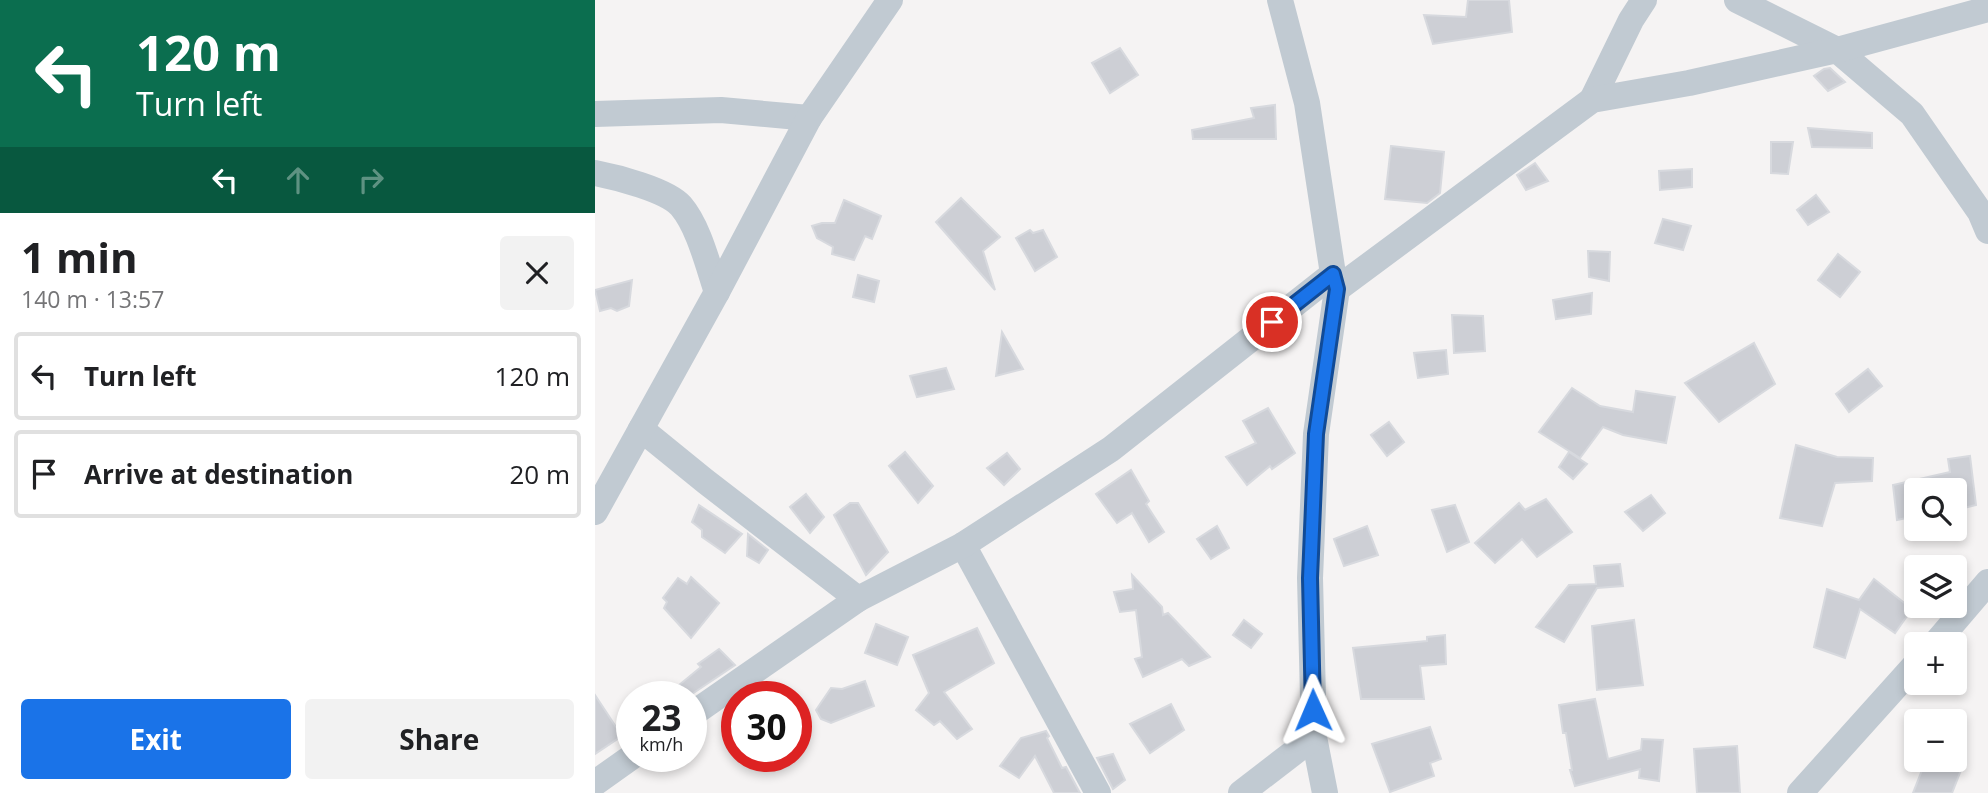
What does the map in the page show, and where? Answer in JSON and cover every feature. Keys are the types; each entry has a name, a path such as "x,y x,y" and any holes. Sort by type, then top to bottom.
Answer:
{"street":[{"path":"595,512 717,292 809,118 890,0"},
{"path":"1280,0 1307,103 1335,282 1316,434 1310,578 1314,737 1325,793"},
{"path":"1592,100 1631,20 1644,0"},
{"path":"1737,0 1837,50 1912,114 1980,212 1988,231"},
{"path":"707,704 858,599 963,545 1111,449 1335,282 1592,100 1689,83 1837,50 1988,9"},
{"path":"595,114 721,110 809,118"},
{"path":"595,173 648,187 679,204 692,221 717,292"},
{"path":"641,429 858,599"},
{"path":"963,545 1098,793"},
{"path":"1945,632 1988,582"},
{"path":"1800,793 1904,677"},
{"path":"1241,793 1314,737"},
{"path":"595,783 616,768"}],"building":[{"path":"1468,0 1509,0 1512,32 1433,44 1424,15 1466,17"},
{"path":"1120,48 1138,75 1110,93 1092,63"},
{"path":"1830,68 1845,82 1828,91 1814,76"},
{"path":"1275,105 1276,139 1193,139 1192,130 1254,118 1251,108"},
{"path":"1808,128 1872,133 1872,148 1812,147"},
{"path":"1771,142 1793,142 1788,174 1771,173"},
{"path":"1391,146 1444,152 1440,193 1427,203 1385,199"},
{"path":"1535,163 1548,181 1526,190 1517,175"},
{"path":"1692,169 1692,187 1660,190 1659,171"},
{"path":"1816,195 1829,212 1808,225 1797,210"},
{"path":"961,198 1000,237 983,251 995,290 936,222"},
{"path":"844,200 881,216 872,239 865,236 854,260 832,254 833,247 817,238 812,226 835,223"},
{"path":"1663,219 1691,226 1683,250 1655,243"},
{"path":"1030,230 1033,233 1043,230 1057,257 1035,271 1016,238"},
{"path":"1588,251 1610,252 1609,281 1589,277"},
{"path":"1838,254 1860,272 1840,297 1818,280"},
{"path":"858,275 879,281 874,302 853,297"},
{"path":"632,280 629,306 617,311 611,308 600,311 595,290"},
{"path":"1592,293 1591,314 1556,319 1553,300"},
{"path":"1452,315 1483,316 1485,351 1454,353"},
{"path":"1002,332 1023,369 996,376"},
{"path":"1754,343 1775,384 1719,422 1685,383"},
{"path":"1446,350 1448,374 1418,378 1414,353"},
{"path":"946,368 954,389 917,397 910,376"},
{"path":"1868,369 1882,386 1849,412 1836,394"},
{"path":"1572,388 1600,406 1633,412 1636,391 1675,397 1666,443 1623,435 1603,427 1580,458 1539,432"},
{"path":"1268,408 1295,453 1272,469 1270,466 1247,485 1226,457 1256,443 1243,421"},
{"path":"1389,422 1404,442 1387,456 1371,435"},
{"path":"1796,445 1837,457 1873,458 1872,481 1835,483 1822,526 1780,518"},
{"path":"905,452 933,486 918,503 889,466"},
{"path":"1569,452 1587,464 1573,479 1559,467"},
{"path":"1007,453 1020,469 1004,485 987,468"},
{"path":"1970,456 1976,505 1967,507 1967,478 1924,478 1950,472 1948,459"},
{"path":"1131,470 1149,501 1146,504 1164,532 1149,542 1132,513 1117,523 1096,494"},
{"path":"1904,482 1904,519 1897,520 1893,485"},
{"path":"806,494 824,517 810,533 790,507"},
{"path":"1651,495 1665,513 1643,531 1625,512"},
{"path":"1546,499 1572,532 1537,557 1522,539 1495,563 1475,543 1519,503 1525,510"},
{"path":"850,503 858,503 888,552 866,575 834,515"},
{"path":"699,505 742,534 725,553 702,537 702,530 692,522"},
{"path":"1455,505 1469,542 1447,552 1432,510"},
{"path":"1217,526 1229,548 1211,559 1197,539"},
{"path":"1367,526 1378,555 1344,566 1334,539"},
{"path":"748,534 768,550 759,563 747,556"},
{"path":"1620,564 1623,586 1597,588 1564,642 1536,627 1569,585 1596,584 1594,566"},
{"path":"1132,575 1162,607 1163,615 1168,613 1210,657 1189,666 1182,659 1143,677 1135,659 1142,657 1136,610 1120,612 1114,592 1133,589"},
{"path":"691,577 719,603 691,638 664,608 667,602 663,598 678,578 687,584"},
{"path":"1874,579 1904,603 1906,618 1895,633 1860,609 1845,658 1814,647 1827,589 1859,600"},
{"path":"1244,620 1262,634 1251,648 1233,635"},
{"path":"1634,620 1643,685 1597,690 1592,626"},
{"path":"876,624 908,637 897,665 865,653"},
{"path":"977,628 994,663 944,692 972,729 957,739 940,721 934,725 916,710 929,693 913,655"},
{"path":"1445,635 1446,664 1420,666 1424,699 1361,699 1353,648 1427,641 1427,637"},
{"path":"719,649 735,665 707,684 707,681 684,681 701,667 698,664"},
{"path":"865,681 874,706 831,723 821,719 816,710 831,688 842,689"},
{"path":"595,695 616,727 616,740 595,754"},
{"path":"1595,699 1608,759 1641,750 1642,739 1663,740 1659,781 1639,778 1640,769 1575,786 1559,705"},
{"path":"1171,704 1184,730 1150,753 1130,724"},
{"path":"1430,727 1441,759 1430,763 1434,776 1390,792 1372,744"},
{"path":"1046,731 1062,768 1066,767 1080,793 1054,793 1035,756 1019,778 1000,766 1021,738"},
{"path":"1737,746 1740,793 1697,793 1694,749"},
{"path":"1113,754 1125,780 1113,789 1097,758"},
{"path":"1921,772 1960,772 1952,793 1913,793"}],"route":[{"path":"1272,322 1333,274 1337,289 1316,434 1310,578 1313,710"}]}
